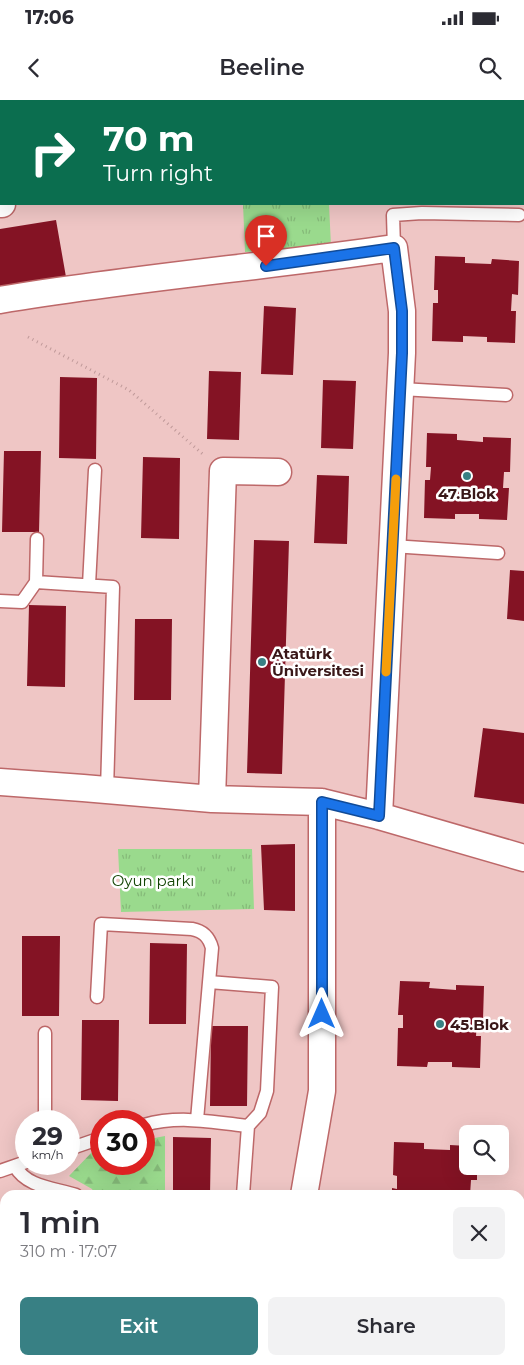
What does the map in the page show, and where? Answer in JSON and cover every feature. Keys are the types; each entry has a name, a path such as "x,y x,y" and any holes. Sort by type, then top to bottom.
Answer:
{"street":[{"path":"0,300 67,289 305,261 394,248 402,311 401,389 379,816"},
{"path":"212,799 223,471 278,472"},
{"path":"0,782 212,799 322,802 379,816 524,858"},
{"path":"305,1190 322,1091 322,802"}],"lane":[{"path":"394,248 392,210 422,213 519,215"},
{"path":"401,389 506,395"},
{"path":"89,585 95,470"},
{"path":"0,602 22,602 36,582 37,539"},
{"path":"392,546 498,553"},
{"path":"36,582 114,587 107,790"},
{"path":"97,997 101,924 192,929 203,933 211,942 197,1120"},
{"path":"209,982 272,987 267,1091 260,1113 248,1126 243,1190"},
{"path":"45,1033 45,1110"},
{"path":"155,1122 197,1120 248,1126"},
{"path":"0,1171 15,1166"},
{"path":"21,1175 30,1182 58,1190"}],"path":[{"path":"28,337 129,390 223,471"}],"shaded area":[{"name":"Atatürk Üniversitesi","path":"0,205 524,205 524,1190 0,1190"}],"green space":[{"path":"243,205 329,205 331,246 245,252"},
{"name":"Oyun parkı","path":"118,849 252,849 254,909 121,912"},
{"path":"165,1136 165,1190 92,1190 69,1176 80,1175 80,1165 90,1154 90,1175 155,1175 155,1138"}],"building":[{"path":"56,220 66,277 0,289 0,229"},
{"path":"435,256 465,257 465,263 491,264 492,259 519,261 518,295 512,294 511,311 516,311 515,343 487,342 487,337 463,336 463,342 432,341 433,303 438,303 438,290 434,290"},
{"path":"264,306 296,308 293,375 261,374"},
{"path":"209,371 241,372 239,440 207,439"},
{"path":"60,377 97,378 96,459 59,458"},
{"path":"323,380 356,381 353,449 321,448"},
{"name":"47.Blok","path":"427,433 457,434 457,440 483,442 483,437 511,438 510,472 504,472 503,488 509,488 507,520 479,519 479,514 455,514 455,519 424,518 425,480 430,480 431,467 426,467"},
{"path":"4,451 41,451 39,532 2,532"},
{"path":"143,457 180,458 179,539 141,538"},
{"path":"317,475 349,476 347,544 314,543"},
{"path":"254,540 289,541 282,774 247,773"},
{"path":"510,570 524,571 524,621 507,619"},
{"path":"29,605 66,606 65,687 27,686"},
{"path":"135,619 172,619 171,700 134,700"},
{"path":"483,728 524,733 524,804 474,797"},
{"path":"295,844 295,911 264,910 261,845"},
{"path":"22,936 60,936 59,1016 22,1016"},
{"path":"150,943 187,944 186,1024 149,1024"},
{"name":"45.Blok","path":"400,981 430,982 429,988 456,990 456,985 484,986 483,1020 477,1020 476,1036 481,1036 480,1068 452,1067 452,1062 428,1062 427,1067 397,1066 398,1028 403,1028 403,1015 398,1015"},
{"path":"82,1020 119,1020 118,1101 81,1100"},
{"path":"211,1026 248,1026 247,1106 210,1106"},
{"path":"173,1137 211,1138 210,1190 173,1190"},
{"path":"394,1142 424,1143 424,1149 450,1150 450,1145 459,1146 459,1175 477,1175 477,1180 471,1180 470,1190 392,1190 392,1188 397,1189 397,1176 393,1175"}],"slow traffic":[{"path":"386,672 396,479"}],"place":[{"name":"47.Blok","path":"467,476"},
{"name":"Atatürk Üniversitesi","path":"262,662"},
{"name":"45.Blok","path":"440,1024"}],"route":[{"path":"266,266 394,248 402,311 401,389 379,816 322,802 322,1014"}]}
